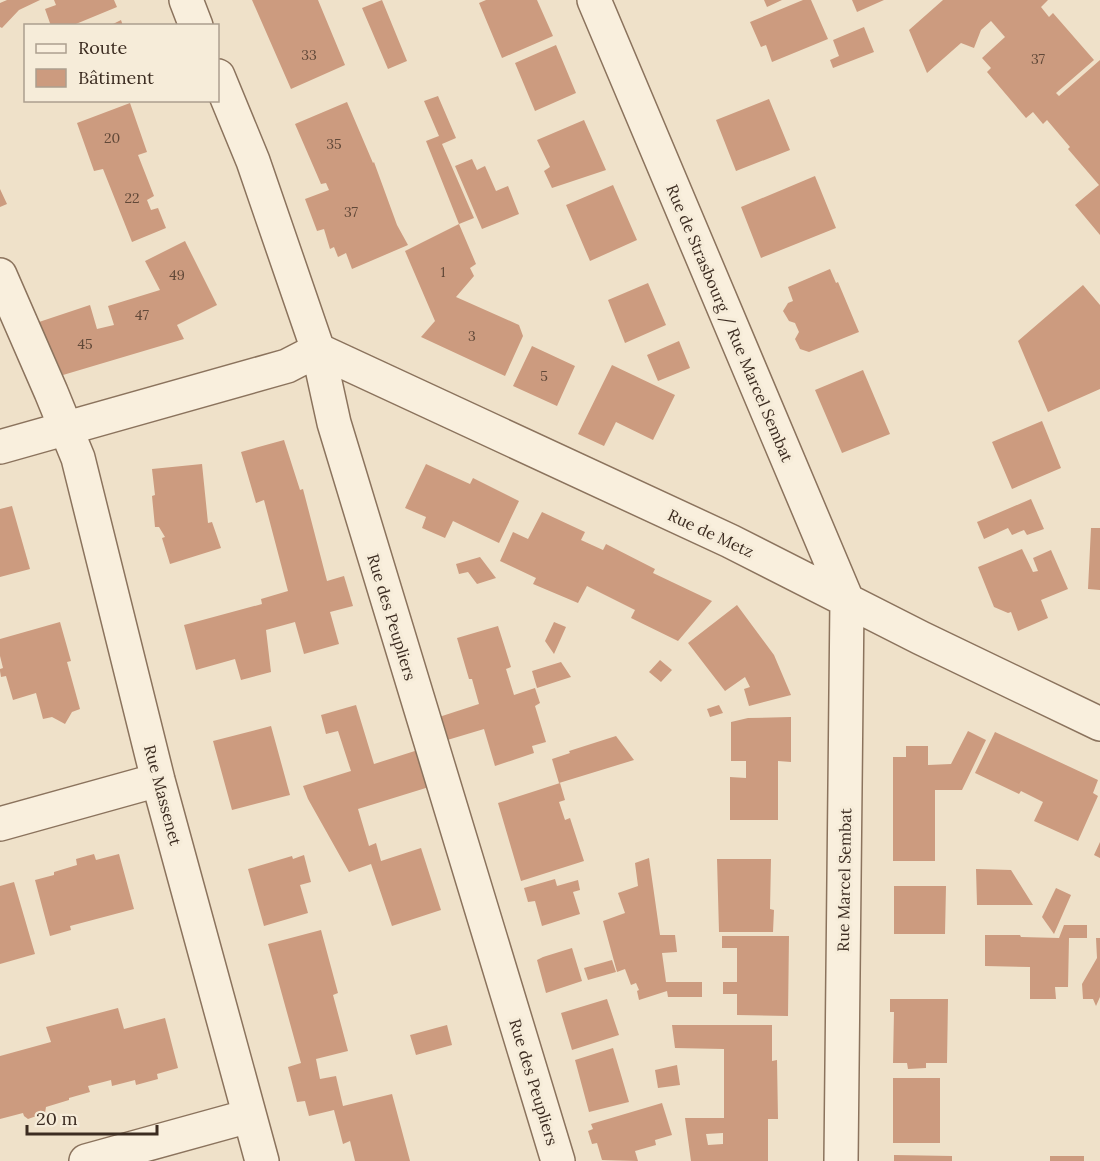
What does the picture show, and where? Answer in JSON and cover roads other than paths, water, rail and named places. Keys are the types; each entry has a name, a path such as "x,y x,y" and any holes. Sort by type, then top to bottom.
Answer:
{"street":[{"path":"186,0 195,24"},
{"name":"Rue de Strasbourg / Rue Marcel Sembat","path":"594,0 847,600"},
{"name":"Rue des Peupliers","path":"219,78 253,161 318,350 334,423 558,1161"},
{"name":"Rue Massenet","path":"0,275 78,458 158,780 262,1161"},
{"path":"0,447 287,366 318,350"},
{"name":"Rue de Metz","path":"318,350 730,541 921,638 1100,724"},
{"name":"Rue Marcel Sembat","path":"841,1161 847,600"},
{"path":"0,824 158,780"},
{"path":"86,1161 249,1116"}]}
